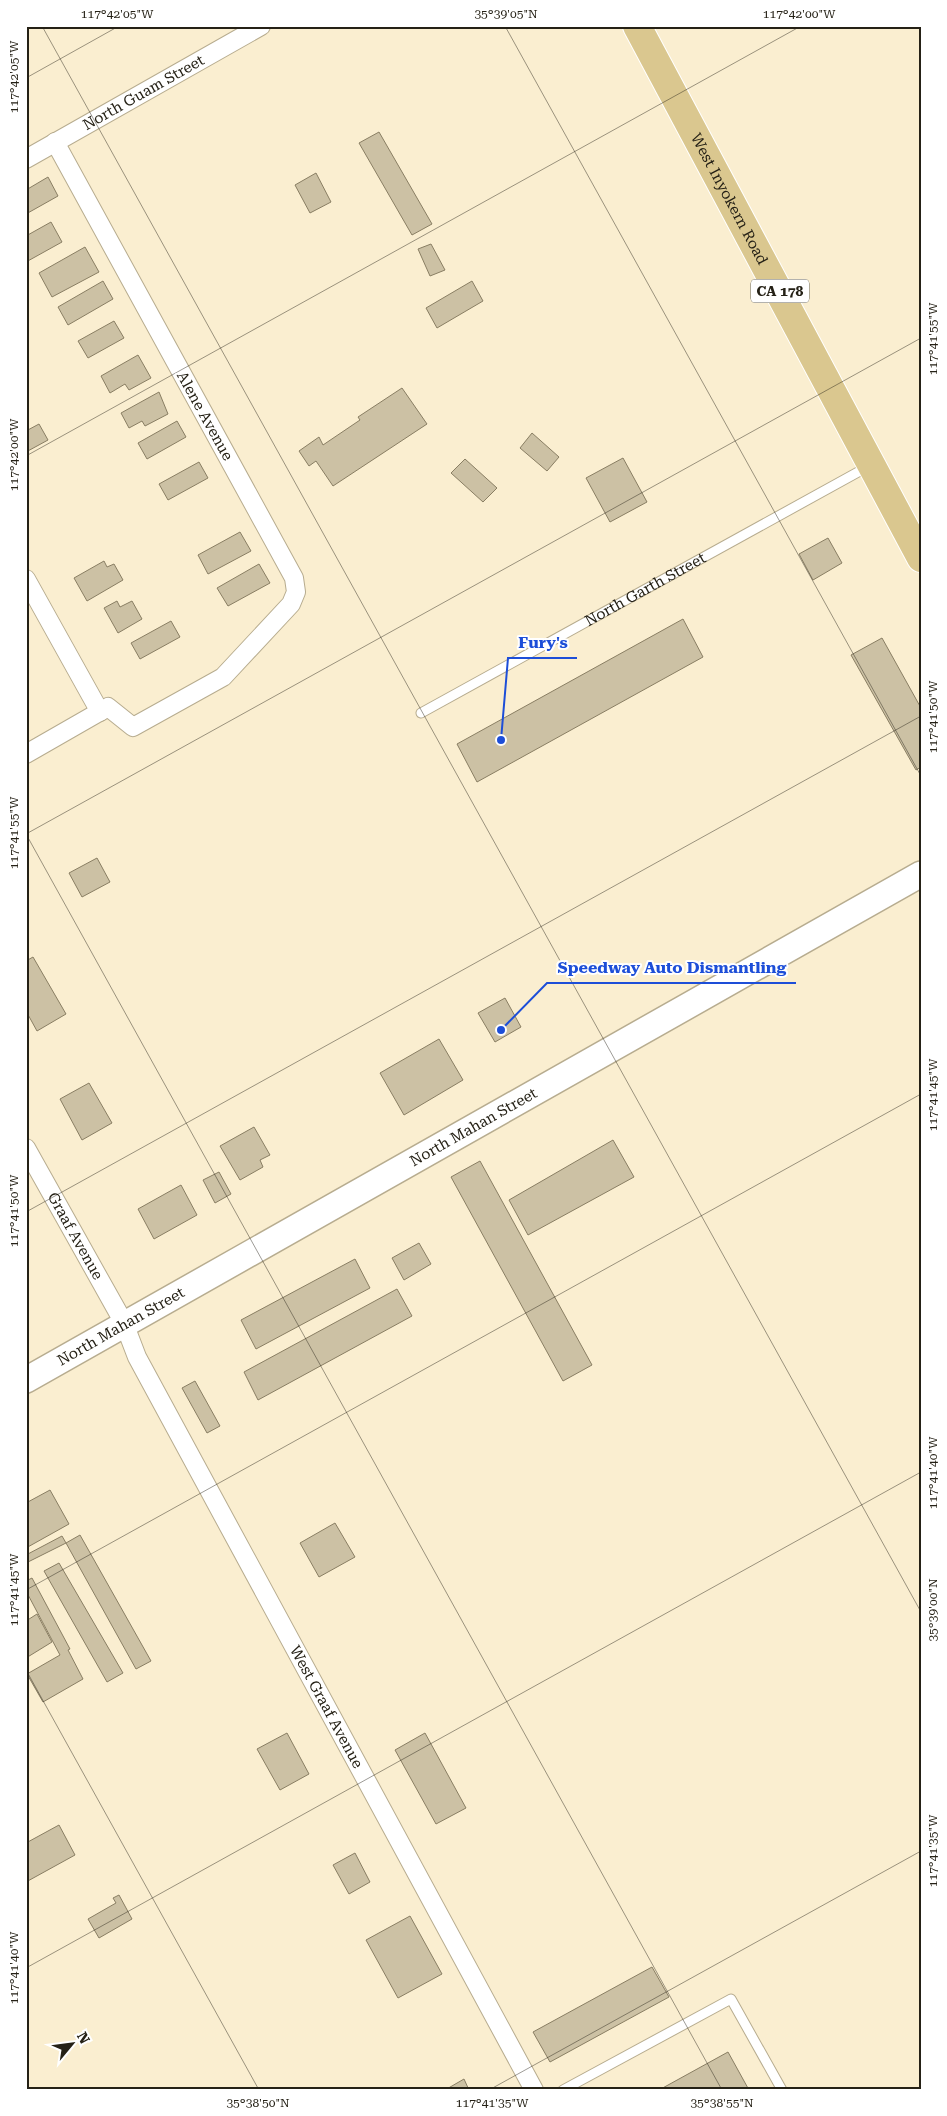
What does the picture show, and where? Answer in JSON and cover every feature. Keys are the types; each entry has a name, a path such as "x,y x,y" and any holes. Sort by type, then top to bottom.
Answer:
{"main road":[{"name":"West Inyokern Road","path":"638,26 921,558"}],"street":[{"name":"North Guam Street","path":"26,159 261,26"},
{"name":"Alene Avenue","path":"55,142 294,578 296,592 291,604 223,677 133,728 108,707 100,712"},
{"path":"26,579 100,712 26,754"},
{"name":"North Mahan Street","path":"26,1380 921,874"},
{"name":"Graaf Avenue","path":"26,1148 124,1323"},
{"name":"West Graaf Avenue","path":"124,1323 141,1366 534,2090"}],"lane":[{"name":"North Garth Street","path":"420,713 872,465"},
{"path":"563,2090 731,1999 782,2090"}],"building":[{"path":"379,132 432,224 412,235 359,143"},
{"path":"316,173 331,202 310,213 295,185"},
{"path":"48,177 58,196 26,214 26,190"},
{"path":"51,222 62,242 26,262 26,236"},
{"path":"431,244 445,270 430,276 418,249"},
{"path":"85,247 99,272 52,297 39,273"},
{"path":"103,281 113,299 68,325 58,307"},
{"path":"472,281 483,301 437,328 426,308"},
{"path":"114,321 124,338 88,358 78,341"},
{"path":"138,355 151,378 129,390 125,384 110,393 101,376"},
{"path":"402,388 427,424 333,486 316,461 309,466 299,451 319,437 323,445 360,420 358,417"},
{"path":"159,392 168,414 145,426 142,421 129,428 121,413"},
{"path":"177,421 186,437 147,459 138,443"},
{"path":"39,424 48,440 26,452 26,431"},
{"path":"532,433 559,457 547,471 520,448"},
{"path":"623,458 647,502 610,522 586,478"},
{"path":"465,459 497,488 483,502 451,473"},
{"path":"199,462 208,478 168,500 159,484"},
{"path":"240,532 251,551 208,574 198,555"},
{"path":"828,538 842,563 813,580 799,554"},
{"path":"104,561 107,567 114,564 123,580 87,601 74,578"},
{"path":"259,564 270,583 228,606 217,588"},
{"path":"117,601 120,607 132,601 142,619 118,633 104,608"},
{"path":"683,619 703,657 477,782 457,744"},
{"path":"171,621 180,637 140,659 131,643"},
{"path":"882,638 921,708 921,767 916,770 851,655"},
{"path":"97,858 110,882 82,897 69,873"},
{"path":"33,957 66,1014 37,1031 26,1011 26,961"},
{"path":"505,998 521,1027 495,1042 478,1013"},
{"path":"439,1039 463,1080 404,1115 380,1073"},
{"path":"89,1083 112,1123 82,1140 60,1099"},
{"path":"254,1127 270,1155 260,1160 263,1167 240,1180 220,1146"},
{"path":"613,1140 634,1177 528,1235 509,1200"},
{"path":"480,1161 592,1365 563,1381 451,1177"},
{"path":"219,1172 231,1194 215,1203 203,1180"},
{"path":"181,1185 197,1215 154,1239 138,1209"},
{"path":"419,1243 431,1264 404,1280 392,1258"},
{"path":"355,1259 370,1288 256,1349 241,1320"},
{"path":"397,1289 412,1316 258,1400 244,1372"},
{"path":"195,1381 220,1426 207,1433 182,1388"},
{"path":"50,1490 69,1524 26,1548 26,1503"},
{"path":"335,1523 355,1557 319,1577 300,1543"},
{"path":"80,1535 151,1661 136,1669 66,1543"},
{"path":"62,1536 66,1543 26,1563 26,1555"},
{"path":"59,1563 123,1673 107,1682 44,1571"},
{"path":"32,1578 70,1649 68,1650 83,1679 43,1702 27,1674 60,1655 26,1591 26,1581"},
{"path":"37,1614 52,1642 26,1658 26,1621"},
{"path":"287,1733 309,1774 280,1790 257,1749"},
{"path":"425,1733 466,1808 436,1824 395,1750"},
{"path":"59,1825 75,1855 26,1882 26,1843"},
{"path":"355,1853 370,1882 349,1894 333,1865"},
{"path":"119,1895 132,1919 99,1938 88,1919 116,1903 113,1898"},
{"path":"410,1916 442,1974 398,1998 366,1940"},
{"path":"652,1967 669,1997 550,2062 533,2032"},
{"path":"728,2052 749,2090 659,2090"},
{"path":"464,2079 469,2090 445,2090"}],"place":[{"name":"Fury's","path":"501,740"},
{"name":"Speedway Auto Dismantling","path":"501,1030"}]}
